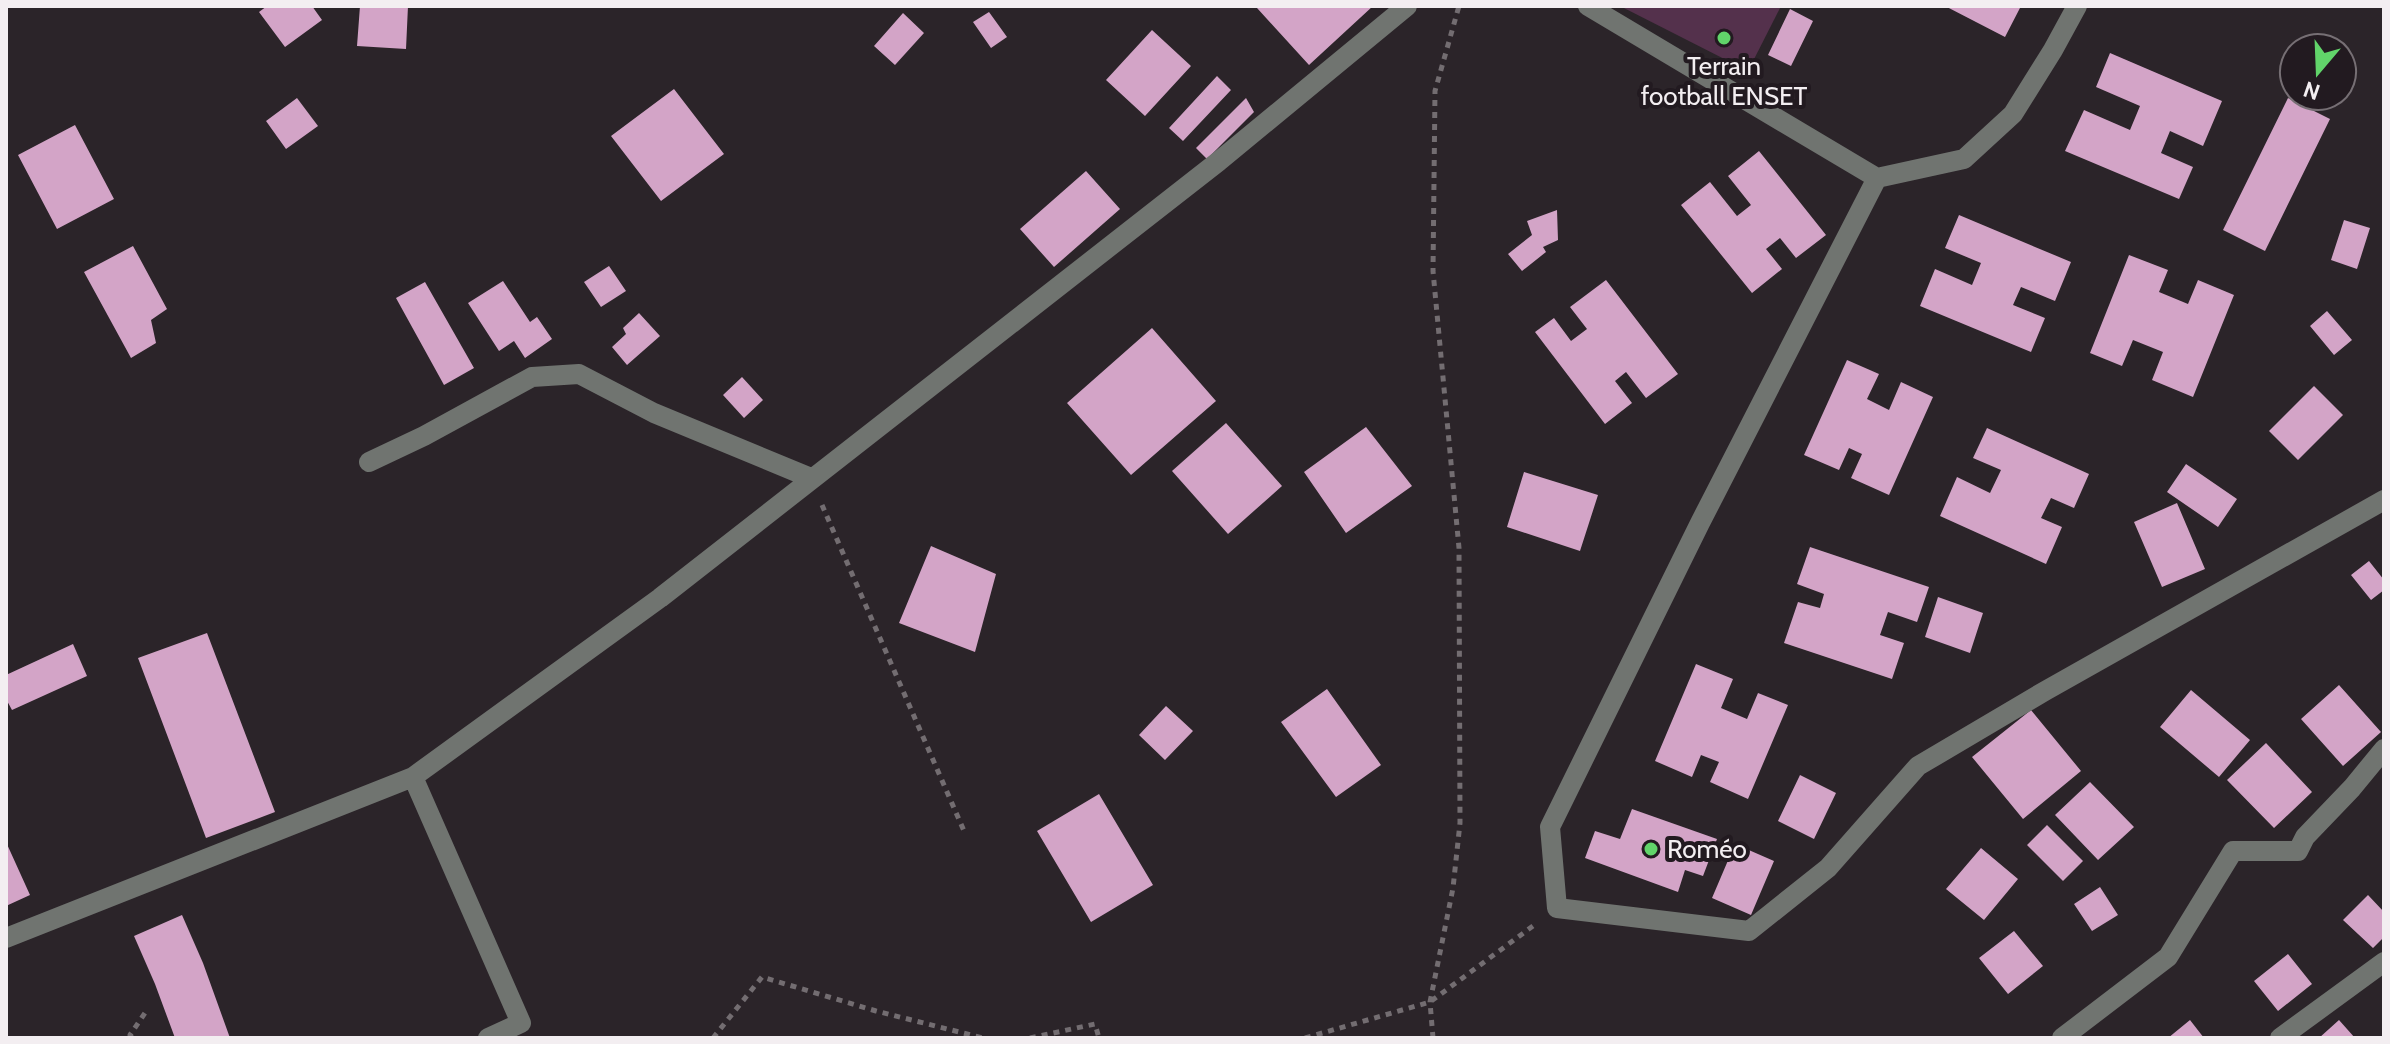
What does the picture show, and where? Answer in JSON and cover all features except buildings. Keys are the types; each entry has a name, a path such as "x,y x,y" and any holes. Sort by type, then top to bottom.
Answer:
{"street":[{"path":"6,938 413,777 660,598 1219,161 1407,6"},
{"path":"1588,6 1877,178 1964,159 2013,114 2077,6"},
{"path":"1877,178 1700,523 1550,827 1557,908 1749,931 1828,868 1918,766 2384,500"},
{"path":"369,462 532,377 579,374 654,413 811,478"},
{"path":"2062,1038 2168,957 2233,851 2298,851 2305,837 2384,749"},
{"path":"413,777 521,1023 488,1038"},
{"path":"2280,1038 2384,962"}],"path":[{"path":"1433,1038 1430,1002 1453,888 1460,823 1459,548 1433,271 1435,91 1459,6"},
{"path":"811,478 964,831"},
{"path":"1305,1038 1430,1002 1557,908"},
{"path":"713,1038 762,977 876,1011 983,1038"},
{"path":"132,1038 130,1035 147,1010"},
{"path":"1030,1038 1095,1024 1099,1038"}],"shaded area":[{"name":"Terrain football ENSET","path":"1620,6 1781,6 1748,71"}],"place":[{"name":"Terrain football ENSET","path":"1724,38"},
{"name":"Roméo","path":"1651,849"}]}
